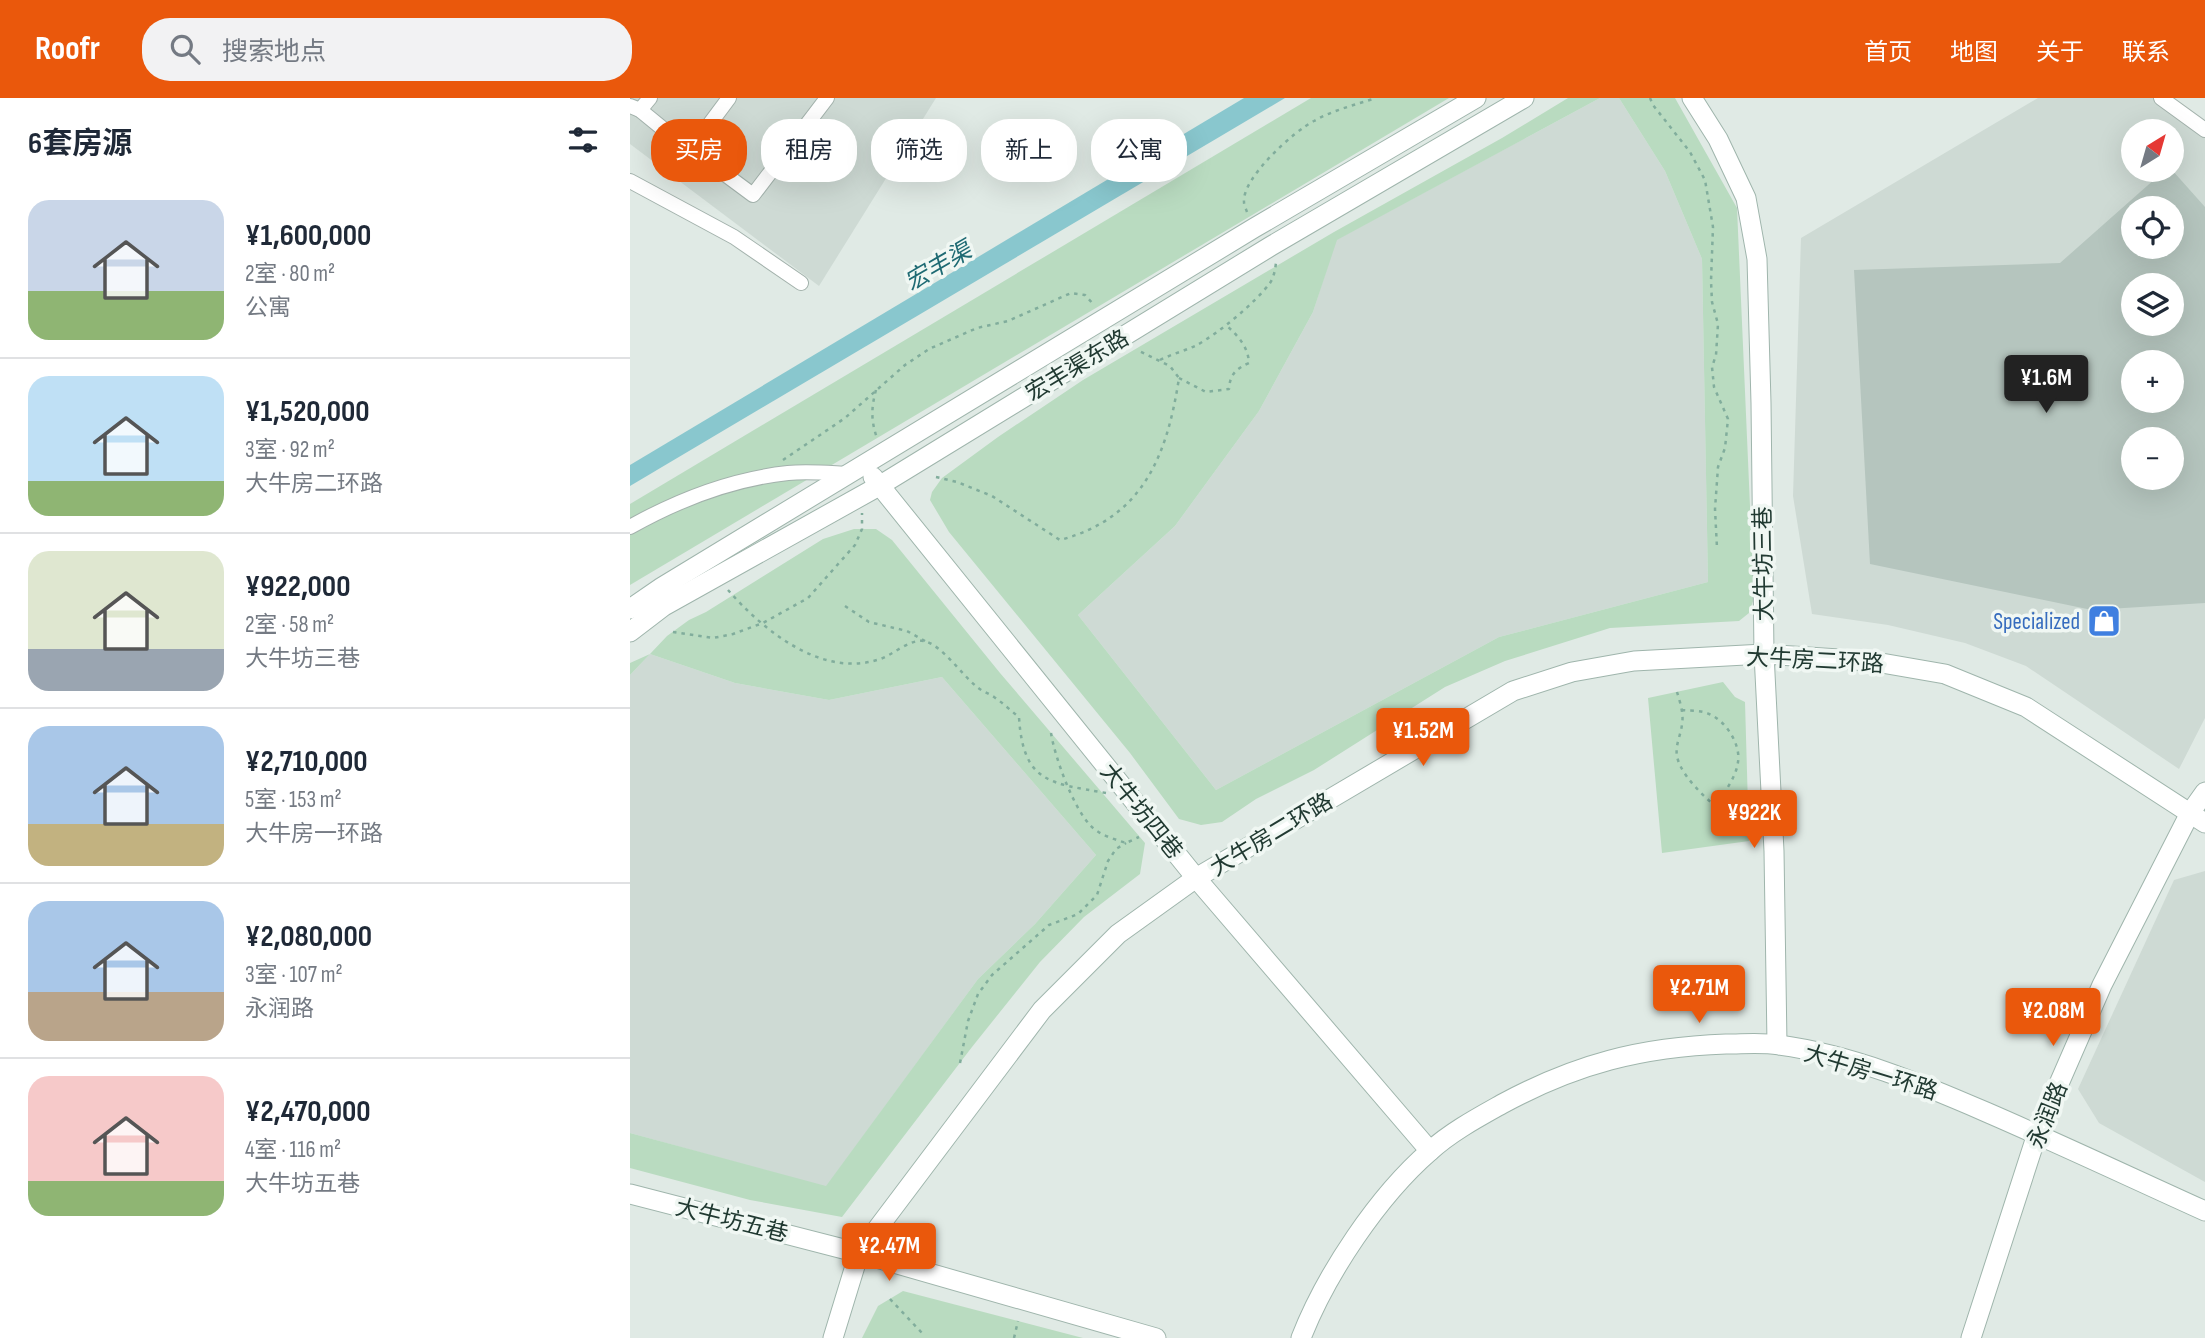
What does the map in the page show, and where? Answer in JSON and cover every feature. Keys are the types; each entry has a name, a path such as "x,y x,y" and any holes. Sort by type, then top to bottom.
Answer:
{"street":[{"path":"650,98 635,108 651,120"},
{"path":"713,119 729,98"},
{"path":"735,182 753,195 827,98"},
{"name":"宏丰渠东路","path":"630,609 662,587 1254,228 1476,98"},
{"name":"宏丰渠东路","path":"630,632 664,606 879,486 1271,246 1524,98"},
{"name":"大牛坊三巷","path":"1692,98 1718,139 1746,198 1757,259 1764,654 1774,850 1777,1044"},
{"path":"2161,98 2205,130"},
{"path":"630,181 734,237 801,283"},
{"path":"630,527 660,510 702,494 759,479 788,473 856,469"},
{"name":"大牛坊四巷","path":"856,469 879,486 1196,878 1430,1151"},
{"name":"大牛房二环路","path":"833,1338 859,1253 1042,1010 1118,934 1196,878 1513,691 1572,672 1634,661 1764,654 1870,661 1945,674 2026,707 2197,818"},
{"name":"永润路","path":"1971,1338 2038,1134 2102,985 2197,818 2205,792"},
{"name":"大牛房一环路","path":"1301,1338 1341,1256 1390,1193 1430,1151 1471,1122 1559,1076 1587,1066 1658,1049 1696,1045 1777,1044 1844,1058 1910,1080 2038,1134 2205,1211"},
{"name":"大牛坊五巷","path":"630,1194 859,1253 1156,1338"}],"path":[{"path":"1254,228 1243,200 1263,165 1288,138 1314,121 1376,98"},
{"path":"1650,98 1653,106 1690,152 1705,180 1713,226 1712,302 1718,324 1716,355 1712,367 1714,387 1728,419 1725,448 1718,467 1715,509 1717,548"},
{"path":"1160,360 1194,346 1251,305 1275,274 1276,258 1271,246"},
{"path":"759,479 845,418 905,365 929,349 977,328 1008,321 1072,293 1085,295 1105,318"},
{"path":"1137,350 1170,366 1179,378 1206,392 1229,389 1233,373 1249,363 1249,358 1247,348 1225,324"},
{"path":"936,477 992,496 1060,540 1077,535 1108,519 1129,503 1152,473 1171,425 1179,378"},
{"path":"876,390 871,406 872,425 877,438 887,451"},
{"path":"673,632 713,638 733,634 763,623 808,598 855,545 862,529 862,496"},
{"path":"733,595 782,639 809,654 843,664 877,660 915,642 925,641"},
{"path":"845,606 869,622 907,631 936,648 977,687 1019,718 1024,754 1037,772 1057,784 1133,799"},
{"path":"1677,692 1683,723 1677,740 1676,757 1694,785 1725,814 1749,828"},
{"path":"1681,709 1708,713 1723,723 1736,748 1739,761 1733,778 1716,806"},
{"path":"1051,733 1054,751 1079,809 1091,827 1110,838 1126,843"},
{"path":"960,1063 968,1021 978,994 992,975 1049,925 1078,914 1097,895 1108,861 1116,849 1139,837"},
{"path":"890,1298 922,1333"},
{"path":"1014,1338 1018,1321"}],"shaded area":[{"path":"630,98 936,98 923,119 871,119 871,182 884,182 819,286 681,182 747,182 747,119 651,119 651,160 630,144"},
{"path":"1600,98 1619,98 1665,171 1702,259 1708,582 1499,637 1216,790 1078,615 1175,526 1259,411 1313,312 1336,240"},
{"path":"2038,98 2155,98 2205,134 2205,718 2179,769 2026,666 1965,643 1888,625 1812,614 1793,496 1801,238"},
{"path":"650,654 735,683 829,700 942,677 1096,855 1035,924 978,979 826,1187 630,1133 630,675"},
{"path":"2205,871 2205,1182 2099,1123 2078,1089 2174,880"}],"green space":[{"path":"1311,98 1449,98 630,585 630,504 1170,182 1187,182 1187,172"},
{"path":"1568,98 1600,98 1337,240 1313,312 1259,411 1175,526 1078,615 1216,790 1499,637 1708,582 1702,259 1665,171 1619,98 1675,98 1737,208 1754,598 1749,613 1739,621 1610,628 1505,661 1445,687 1314,770 1256,799 1222,822 1201,825 1179,819 1130,753 949,532 930,500 932,492 942,478 1083,380"},
{"path":"854,529 876,529 892,540 1000,673 1145,843 1140,874 1084,917 1040,962 842,1217 750,1200 630,1168 630,1133 826,1186 978,979 1035,924 1096,855 942,677 829,700 735,683 650,654 667,636 689,620 823,539"},
{"path":"650,654 630,675 630,663"},
{"path":"1723,682 1735,697 1745,702 1749,841 1662,853 1648,698"},
{"path":"903,1291 1083,1338 862,1338 878,1306"}],"water":[{"path":"1244,98 1285,98 1187,156 1187,132"},
{"path":"1103,182 1143,182 630,486 630,465"}],"building":[{"path":"2151,182 2183,182 2205,207 2205,603 2092,610 1870,564 1854,270 2060,263 2121,209 2121,259 2184,259 2184,196 2136,196"}],"place":[{"name":"Specialized","path":"2104,621"}],"water label":[{"name":"宏丰渠","path":"938,266"}]}
